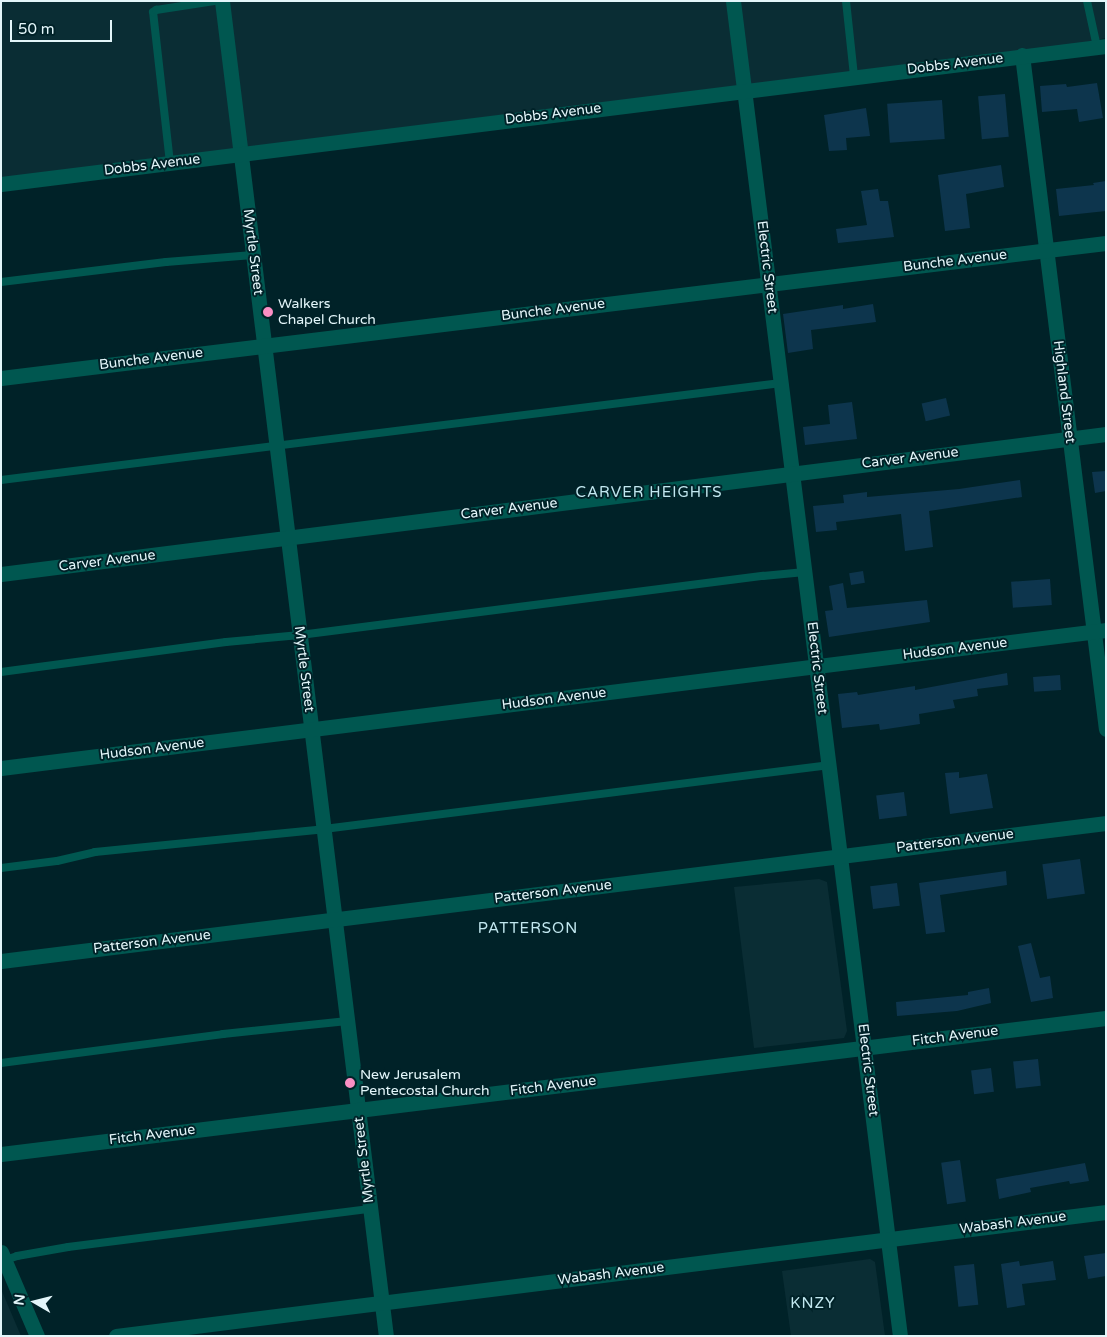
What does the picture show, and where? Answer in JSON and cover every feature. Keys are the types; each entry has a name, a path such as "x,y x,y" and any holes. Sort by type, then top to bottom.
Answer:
{"street":[{"name":"Myrtle Street","path":"222,1 386,1336"},
{"name":"Electric Street","path":"733,1 890,1239 900,1336"},
{"name":"Dobbs Avenue","path":"1,184 1022,55 1101,47"},
{"name":"Highland Street","path":"1022,55 1069,437 1100,630 1106,729"},
{"name":"Bunche Avenue","path":"1,378 1106,242"},
{"name":"Carver Avenue","path":"1,574 1069,437 1106,434"},
{"name":"Hudson Avenue","path":"1,768 1100,630"},
{"name":"Patterson Avenue","path":"1,961 1106,823"},
{"name":"Fitch Avenue","path":"1,1154 1106,1018"},
{"name":"Wabash Avenue","path":"116,1336 1106,1212"},
{"path":"3,1256 37,1336"}],"lane":[{"path":"170,163 153,12 214,1"},
{"path":"846,1 854,76"},
{"path":"1087,1 1101,47"},
{"path":"1,282 166,262 254,256"},
{"path":"1,480 782,383"},
{"path":"1,672 226,642 300,635 805,572"},
{"path":"1,868 57,861 95,852 324,829 830,765"},
{"path":"1,1063 347,1021"},
{"path":"3,1256 17,1256 68,1247 370,1209"}],"shaded area":[{"path":"1,1 1106,1 1106,38 1022,55 1,183"},
{"path":"819,879 827,882 847,1031 844,1038 754,1048 734,887"},
{"path":"870,1259 875,1262 885,1336 791,1336 782,1271"},
{"path":"1,1289 21,1336 1,1336"}],"building":[{"path":"1097,83 1103,118 1079,122 1077,109 1042,112 1040,86 1066,84 1067,87"},
{"path":"1005,94 1009,137 982,139 978,96"},
{"path":"942,100 945,139 890,143 887,104"},
{"path":"866,108 870,136 846,138 847,150 829,151 824,115"},
{"path":"1001,165 1004,187 966,194 970,228 945,231 938,175"},
{"path":"1106,181 1106,211 1059,216 1056,189 1094,185 1093,183"},
{"path":"878,189 880,201 888,201 894,237 838,243 836,229 867,225 861,191"},
{"path":"873,304 876,322 811,330 813,349 788,353 783,314 843,305 843,309"},
{"path":"946,398 950,416 926,421 922,404"},
{"path":"852,402 857,439 805,445 803,427 830,424 828,405"},
{"path":"1106,471 1106,491 1095,493 1092,472"},
{"path":"1020,480 1022,497 929,511 933,547 905,551 901,514 836,522 837,530 816,532 813,506 844,503 843,495 867,492 867,497 959,489"},
{"path":"863,571 865,583 851,585 849,573"},
{"path":"1050,579 1052,605 1013,608 1011,582"},
{"path":"843,583 847,608 927,600 930,622 829,637 825,611 833,610 829,586"},
{"path":"1007,673 1008,685 977,689 978,696 953,700 955,708 919,714 920,724 880,730 879,724 842,728 838,694 857,692 858,695 915,686 915,690"},
{"path":"1060,675 1061,690 1034,692 1033,677"},
{"path":"959,772 959,778 987,774 993,808 950,814 945,773"},
{"path":"904,792 907,816 879,819 876,795"},
{"path":"1080,859 1085,894 1047,899 1042,864"},
{"path":"1006,871 1007,885 940,895 945,932 926,934 919,883"},
{"path":"897,883 900,906 873,909 870,886"},
{"path":"1031,943 1040,978 1050,976 1053,998 1031,1002 1018,946"},
{"path":"989,988 991,1003 957,1011 897,1016 896,1002 968,995 968,992"},
{"path":"1038,1059 1041,1086 1016,1088 1013,1062"},
{"path":"991,1068 994,1092 974,1094 971,1070"},
{"path":"960,1160 966,1202 947,1204 941,1163"},
{"path":"1085,1163 1089,1181 1070,1184 1069,1181 1030,1188 1031,1192 999,1199 996,1179"},
{"path":"1106,1253 1106,1276 1088,1279 1084,1256"},
{"path":"1019,1261 1020,1266 1053,1261 1056,1280 1022,1284 1025,1305 1007,1308 1001,1264"},
{"path":"974,1264 978,1305 958,1307 954,1266"}],"place":[{"name":"Walkers Chapel Church","path":"268,312"},
{"name":"New Jerusalem Pentecostal Church","path":"350,1083"}],"district":[{"name":"CARVER HEIGHTS","path":"649,493"},
{"name":"PATTERSON","path":"528,929"},
{"name":"KNZY","path":"813,1304"}]}
